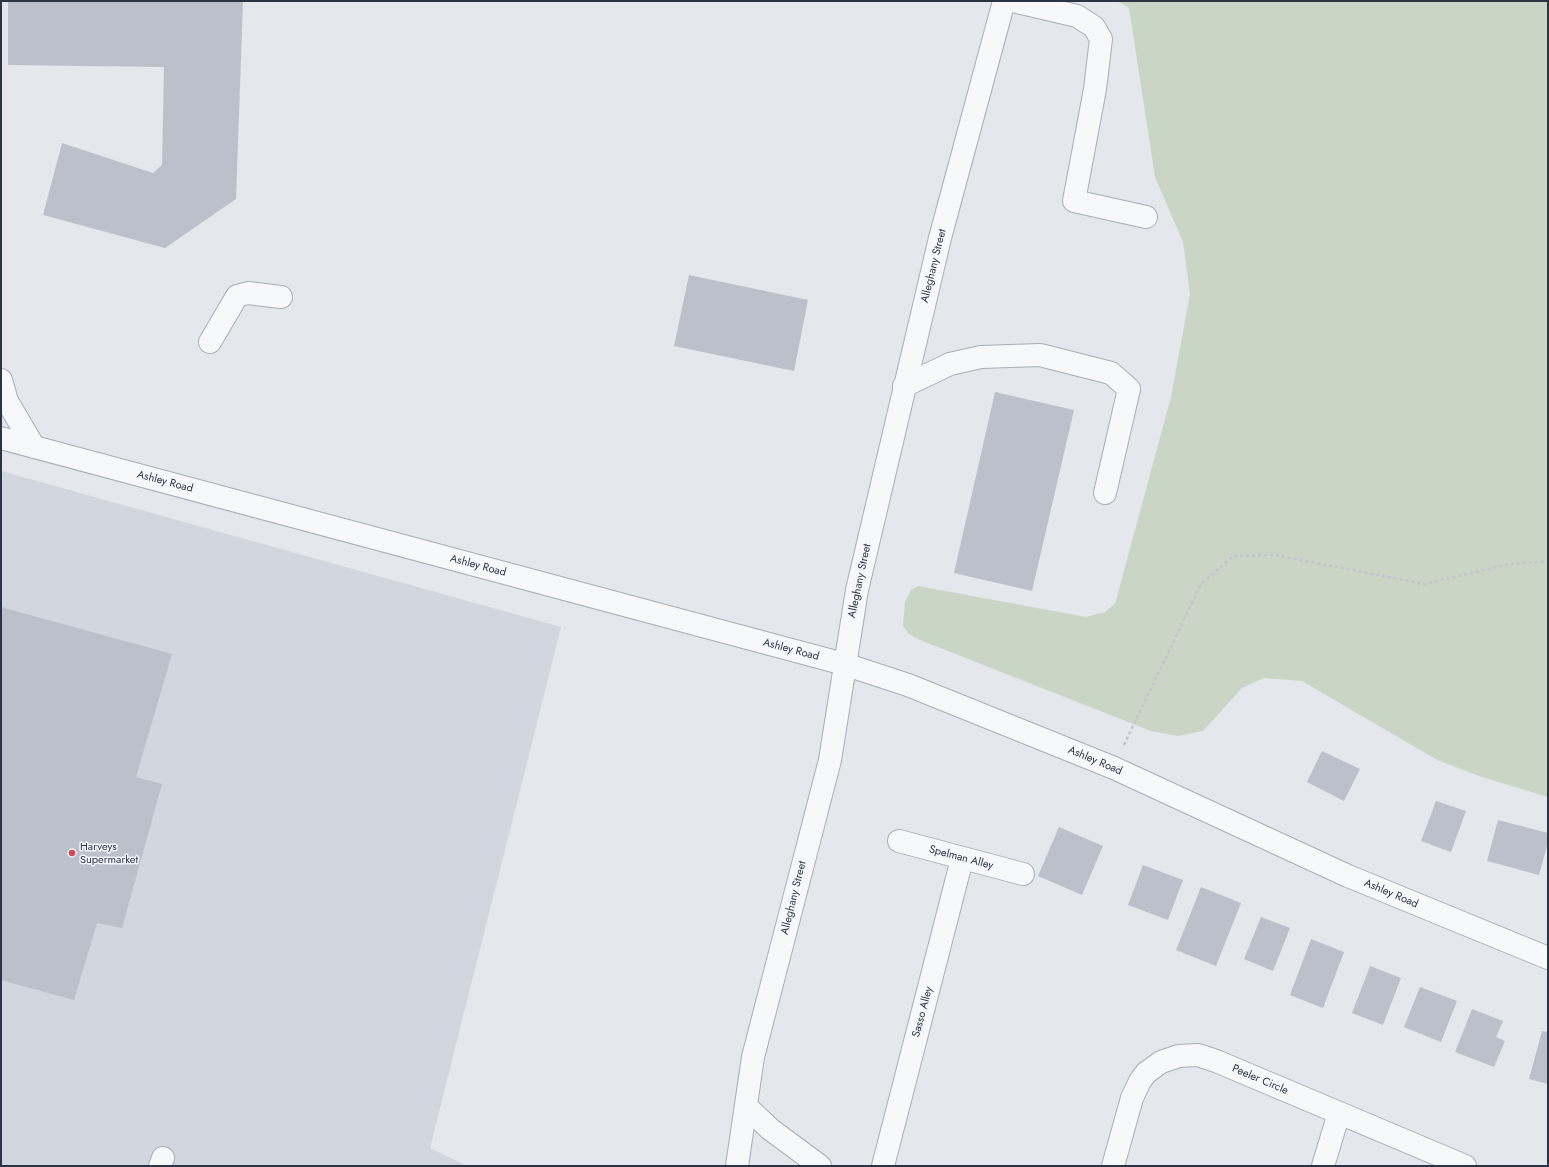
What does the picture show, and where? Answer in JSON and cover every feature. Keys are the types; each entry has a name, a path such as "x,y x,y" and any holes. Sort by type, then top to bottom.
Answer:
{"street":[{"name":"Alleghany Street","path":"737,1166 754,1057 830,760 844,664 857,590 940,238 1004,1"},
{"path":"1013,1 1077,16 1094,27 1101,39 1095,89 1074,201 1146,217"},
{"path":"210,342 237,296 248,293 281,297"},
{"path":"904,386 950,364 981,357 1040,355 1111,373 1129,389 1105,493"},
{"path":"1,380 7,401 34,447"},
{"name":"Ashley Road","path":"1,438 844,664 908,685 1114,768 1348,876 1548,958"},
{"name":"Spelman Alley","path":"899,841 1023,874"},
{"name":"Sasso Alley","path":"883,1166 962,859"},
{"name":"Peeler Circle","path":"1113,1166 1132,1098 1140,1081 1146,1073 1161,1062 1179,1056 1198,1055 1216,1061 1465,1166"},
{"path":"746,1106 770,1129 820,1166"},
{"path":"1323,1166 1338,1113"}],"path":[{"path":"1114,768 1201,584 1233,556 1275,555 1424,584 1509,564 1548,561"}],"shaded area":[{"path":"1,471 561,627 430,1148 467,1166 1,1166"}],"green space":[{"path":"1117,1 1548,1 1548,797 1482,777 1437,760 1302,681 1264,678 1242,688 1203,731 1178,736 1151,731 920,640 909,634 903,626 905,602 911,590 918,586 1086,617 1105,612 1115,604 1171,397 1190,294 1183,242 1155,177 1129,8"}],"building":[{"path":"8,1 243,1 236,199 165,248 43,215 62,143 153,173 162,165 164,67 8,65"},
{"path":"689,275 808,300 794,371 674,346"},
{"path":"995,392 1074,410 1032,591 954,573"},
{"name":"Harveys Supermarket","path":"1,607 172,654 136,777 162,784 122,928 97,923 74,1000 1,980"},
{"path":"1322,751 1360,769 1344,801 1307,782"},
{"path":"1436,801 1466,811 1451,852 1421,841"},
{"path":"1498,820 1548,833 1548,842 1539,875 1487,861"},
{"path":"1059,827 1103,846 1082,895 1038,876"},
{"path":"1143,865 1183,880 1168,920 1128,905"},
{"path":"1201,887 1241,903 1216,966 1176,950"},
{"path":"1261,917 1290,928 1273,971 1244,959"},
{"path":"1311,939 1344,952 1323,1008 1290,995"},
{"path":"1370,966 1401,978 1383,1025 1352,1013"},
{"path":"1420,987 1457,1001 1441,1042 1404,1027"},
{"path":"1472,1009 1503,1021 1496,1037 1505,1041 1494,1067 1455,1052"},
{"path":"1542,1031 1548,1032 1548,1084 1529,1079"}],"place":[{"name":"Harveys Supermarket","path":"72,853"}]}
